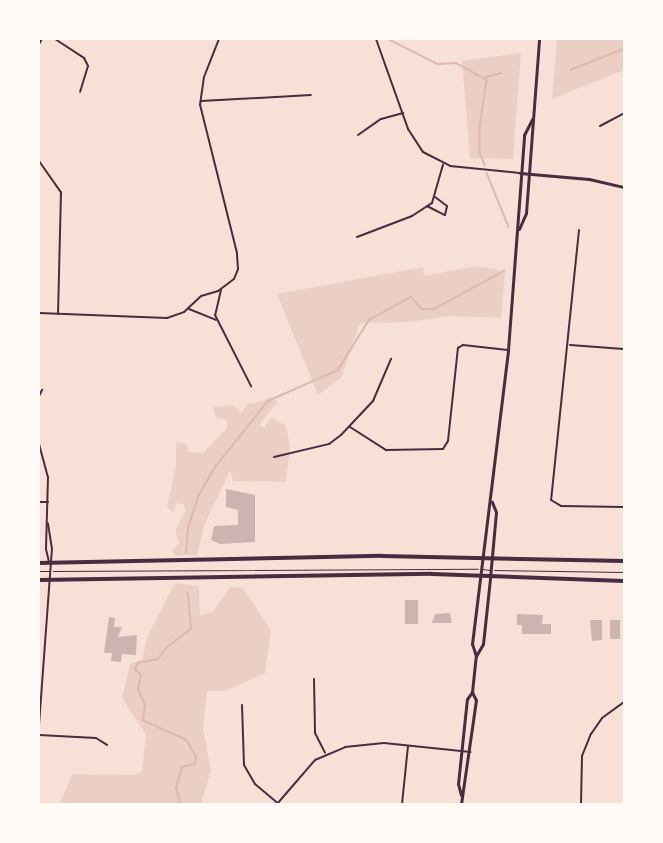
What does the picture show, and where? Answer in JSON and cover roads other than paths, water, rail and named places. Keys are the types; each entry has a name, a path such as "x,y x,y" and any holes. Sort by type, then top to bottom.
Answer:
{"main road":[{"path":"518,231 526,213 539,39"},
{"path":"476,656 472,644 508,351 518,231 520,172 524,135 532,119"},
{"path":"520,172 624,187"},
{"path":"462,796 458,784 467,699 472,692 476,656 483,644 490,578 496,512 491,502"},
{"path":"39,562 481,558 624,561"},
{"path":"39,580 423,574 479,578 624,581"},
{"path":"461,804 471,752 476,700 472,692"}],"street":[{"path":"39,44 42,39"},
{"path":"55,39 84,58 88,66 80,92"},
{"path":"39,313 166,318 189,308 201,296 221,289 237,274 238,259 203,127 201,101 206,69 219,39"},
{"path":"376,39 418,147 443,165 520,172"},
{"path":"201,101 310,95"},
{"path":"358,135 381,119 403,113"},
{"path":"600,126 624,113"},
{"path":"39,161 57,181 62,201 58,314"},
{"path":"357,237 427,206 435,197 443,165"},
{"path":"427,206 445,215 447,206 435,197"},
{"path":"579,230 570,345 551,500 561,506 624,507"},
{"path":"221,289 215,306 218,322 250,386"},
{"path":"189,308 218,322"},
{"path":"570,345 624,349"},
{"path":"351,427 386,450 443,449 448,441 460,346 508,351"},
{"path":"274,457 329,444 351,427 378,392 391,359"},
{"path":"39,396 42,390"},
{"path":"39,444 47,469 49,562"},
{"path":"39,502 48,502"},
{"path":"39,725 48,571 52,549 48,523"},
{"path":"39,629 45,630"},
{"path":"314,679 312,706 315,733 325,753"},
{"path":"581,804 580,773 588,742 602,718 624,702"},
{"path":"242,705 244,765 255,784 278,804 301,773 325,753 372,742 471,752"},
{"path":"39,735 96,738 107,745"},
{"path":"402,804 408,746"}],"lane":[{"path":"39,571 480,569 624,572"}],"waterway":[{"path":"388,39 438,64 456,63 487,80 480,128 480,152 485,165"},
{"path":"570,70 624,49"},
{"path":"486,80 486,77 502,73"},
{"path":"487,173 509,227"},
{"path":"186,553 188,528 199,495 216,466 268,401 338,370 369,320 411,297 422,309 434,309 504,271"},
{"path":"176,804 180,802 176,788 182,767 195,764 196,757 186,740 143,721 145,705 138,689 141,675 135,670 138,663 158,659 167,647 191,629 188,593"}]}
